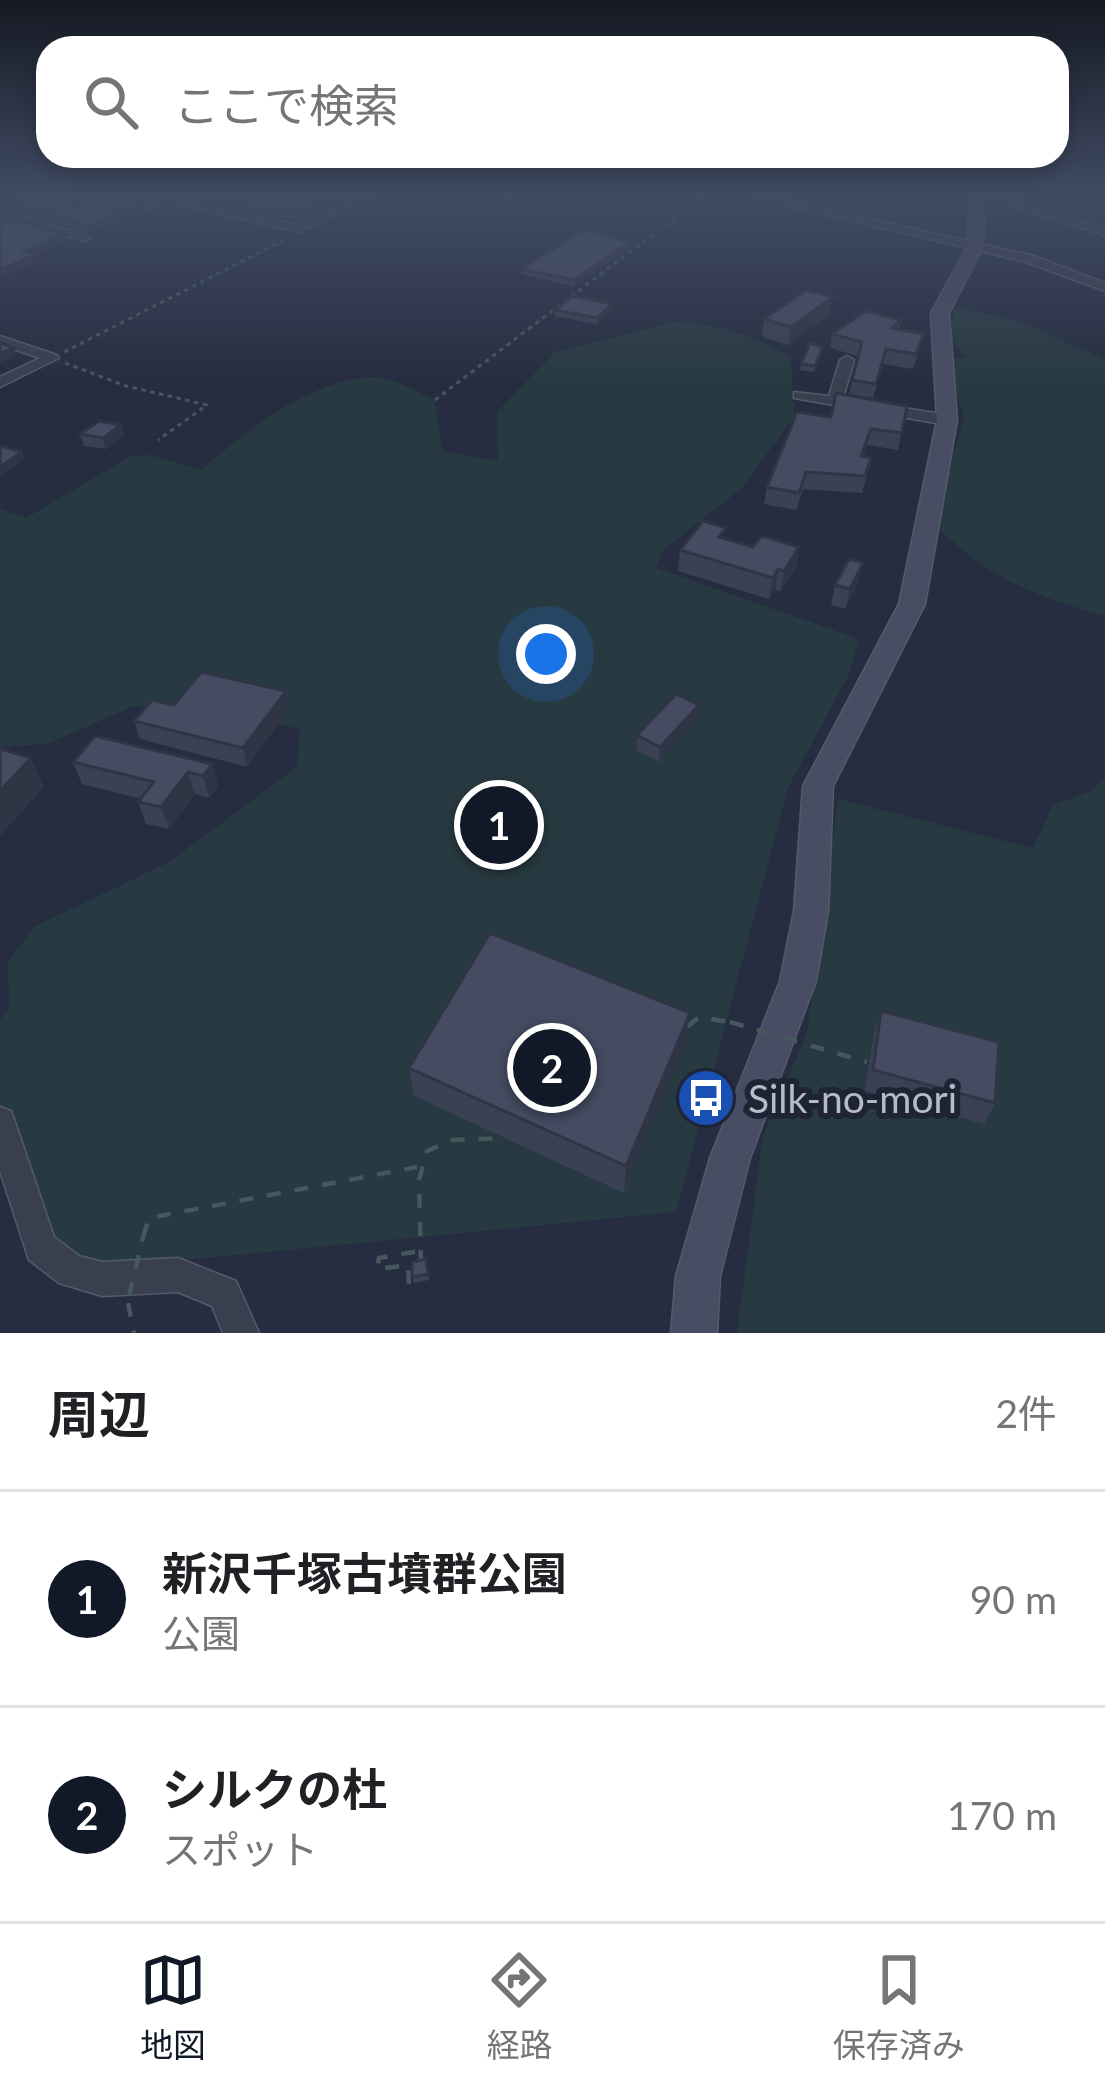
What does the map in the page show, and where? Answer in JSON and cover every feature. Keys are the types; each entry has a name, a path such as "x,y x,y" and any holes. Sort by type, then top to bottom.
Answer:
{"main road":[{"path":"694,1333 698,1276 730,1158 798,981 811,911 818,786 912,604 947,420 940,313 969,259"}],"street":[{"path":"1015,259 1104,286"},
{"path":"0,340 52,358"},
{"path":"0,367 34,351"},
{"path":"0,383 52,358"},
{"path":"835,401 847,359"},
{"path":"799,395 947,420"},
{"path":"0,1122 41,1248 71,1271 102,1279 178,1275 224,1293 241,1333"}],"path":[{"path":"52,358 241,259"},
{"path":"435,400 620,259"},
{"path":"52,358 126,386 207,405 158,440"},
{"path":"681,1039 699,1017 867,1062"},
{"path":"421,1267 418,1171 435,1144 505,1138"},
{"path":"134,1333 129,1296 149,1218 321,1181 418,1171"},
{"path":"409,1284 408,1265 377,1269 379,1258 421,1250"}],"shaded area":[{"path":"955,307 1016,320 1105,359 1105,616 1013,583 973,558 934,523 964,419 947,359 966,357 949,339"},
{"path":"673,322 734,332 791,357 794,417 741,489 663,550 656,568 859,639 849,674 788,788 676,1212 71,1271 27,1208 21,1138 0,1117 0,1020 10,1007 7,963 34,927 169,862 297,767 300,729 187,703 131,707 47,744 0,747 0,509 26,518 131,456 150,455 201,470 259,424 302,398 373,377 435,400 442,451 498,461 497,412 555,352"},
{"path":"1105,776 1105,1333 737,1333 763,1136 807,1033 838,799 1033,848 1053,805 1091,791"}],"building":[{"path":"0,259 25,259 0,270"},
{"path":"536,259 605,259 574,280 521,269"},
{"path":"806,290 833,297 791,327 764,319"},
{"path":"572,296 612,304 597,318 555,310"},
{"path":"866,311 901,320 892,328 924,334 916,354 886,349 876,384 852,380 862,342 832,334"},
{"path":"810,343 823,347 815,366 801,364"},
{"path":"836,393 907,406 902,433 871,429 861,456 871,458 865,476 806,472 799,493 767,487 797,412 831,417"},
{"path":"99,421 121,425 103,438 80,434"},
{"path":"0,446 22,452 0,467"},
{"path":"703,521 726,528 719,537 753,547 761,536 799,547 784,571 778,569 773,578 680,550"},
{"path":"849,559 863,563 850,589 835,585"},
{"path":"201,672 286,691 243,748 134,721 152,700 174,705"},
{"path":"676,694 699,705 660,747 637,735"},
{"path":"95,736 212,764 203,776 188,772 161,807 138,802 154,782 73,762"},
{"path":"0,749 31,758 0,791"},
{"path":"490,933 690,1013 626,1166 409,1068"},
{"path":"881,1011 999,1042 995,1103 873,1070"},
{"path":"426,1259 428,1274 412,1277 412,1262"}],"place":[{"name":"新沢千塚古墳群公園","path":"499,825"},
{"name":"シルクの杜","path":"552,1068"},
{"name":"Silk-no-mori","path":"706,1098"}]}
